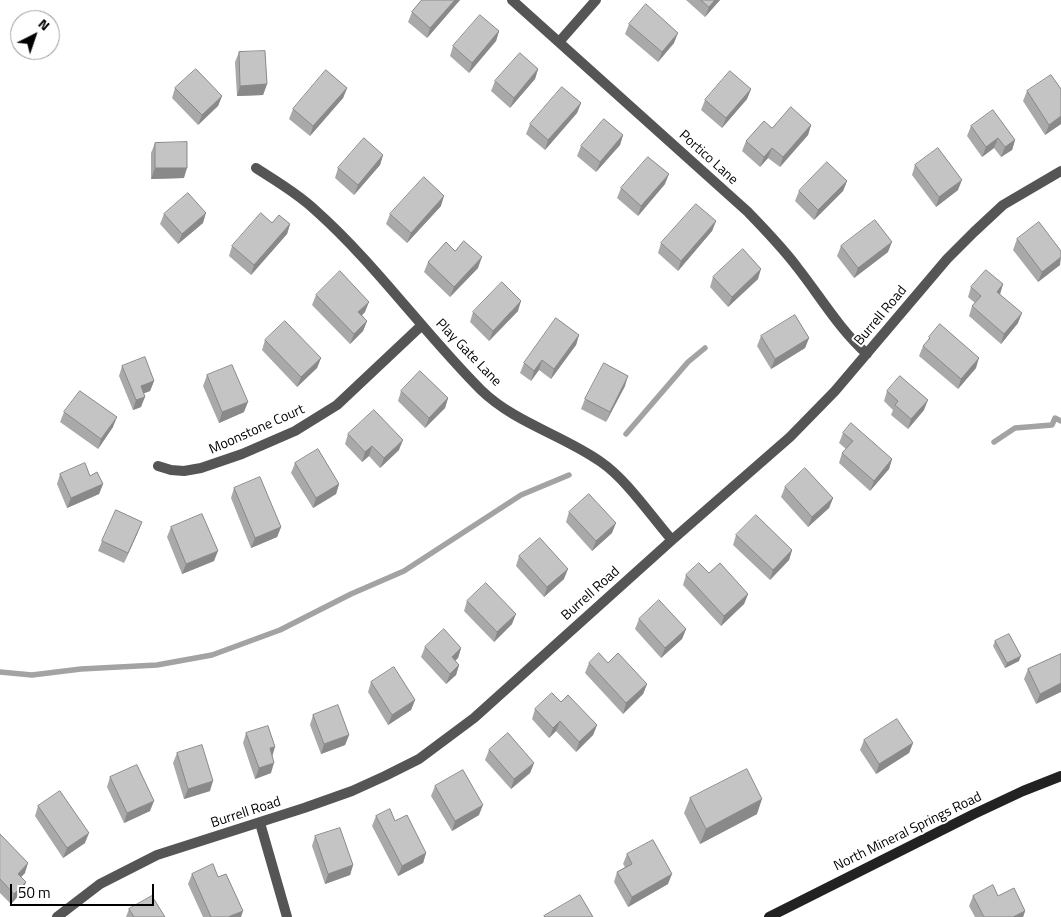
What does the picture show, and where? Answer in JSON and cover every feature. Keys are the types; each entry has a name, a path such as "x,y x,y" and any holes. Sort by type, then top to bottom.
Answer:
{"street":[{"name":"Portico Lane","path":"512,0 748,212 797,267 851,340 867,354"},
{"path":"559,42 596,0"},
{"name":"Play Gate Lane","path":"256,168 314,208 346,240 482,391 512,413 602,463 622,481 672,540"},
{"name":"Burrell Road","path":"57,917 100,884 157,855 260,823 352,791 419,759 474,718 790,437 835,391 947,259 1003,205 1061,171"},
{"name":"Moonstone Court","path":"158,466 184,472 201,468 242,454 295,430 337,405 422,325"},
{"name":"North Mineral Springs Road","path":"769,917 974,814 1061,776"},
{"path":"260,823 287,917"}],"building":[{"path":"422,0 455,0 430,28 412,12"},
{"path":"701,0 715,0 709,7"},
{"path":"646,4 678,33 662,52 629,24"},
{"path":"480,15 499,31 472,63 453,46"},
{"path":"265,51 267,84 240,86 239,52"},
{"path":"520,53 538,69 514,98 495,81"},
{"path":"196,69 222,96 202,115 175,88"},
{"path":"326,70 347,88 313,126 293,109"},
{"path":"730,71 751,89 726,118 705,100"},
{"path":"1051,75 1061,89 1061,116 1049,125 1027,91"},
{"path":"562,87 581,103 548,140 530,124"},
{"path":"791,107 811,125 783,157 772,148 764,157 746,141 764,121 772,128"},
{"path":"993,110 1015,140 1005,147 998,138 986,147 971,126"},
{"path":"604,119 623,135 600,162 581,146"},
{"path":"364,138 383,155 358,185 338,168"},
{"path":"187,142 187,168 155,168 155,143"},
{"path":"938,148 962,180 939,197 915,165"},
{"path":"648,157 669,174 641,206 621,188"},
{"path":"827,162 847,181 818,210 799,191"},
{"path":"424,177 444,196 411,233 390,214"},
{"path":"188,193 206,213 182,234 164,214"},
{"path":"696,204 716,221 681,261 661,243"},
{"path":"261,213 272,223 279,215 290,224 254,265 232,246"},
{"path":"875,220 892,242 858,268 841,246"},
{"path":"1039,222 1061,251 1061,257 1042,272 1017,239"},
{"path":"464,241 482,257 454,287 428,262 446,242 455,251"},
{"path":"743,249 761,269 732,297 713,277"},
{"path":"986,270 1003,284 997,292 1022,313 1004,334 972,306 981,296 971,287"},
{"path":"340,271 369,302 358,312 367,321 354,334 316,295"},
{"path":"502,282 521,301 493,331 473,312"},
{"path":"795,315 809,338 775,359 761,336"},
{"path":"556,318 579,335 554,369 542,360 534,371 524,363"},
{"path":"285,321 321,358 301,377 265,340"},
{"path":"940,324 979,358 961,379 923,346"},
{"path":"145,357 154,381 141,386 145,397 136,400 122,366"},
{"path":"604,363 628,376 610,412 585,399"},
{"path":"232,365 248,402 222,412 207,375"},
{"path":"420,371 448,398 429,418 401,391"},
{"path":"900,376 928,400 911,419 895,405 898,401 887,391"},
{"path":"80,391 117,417 101,439 64,412"},
{"path":"374,410 403,440 384,458 372,446 365,452 348,434"},
{"path":"851,423 892,459 874,481 842,453 853,441 843,433"},
{"path":"318,449 339,484 316,498 295,463"},
{"path":"85,463 90,476 97,472 103,484 71,498 60,474"},
{"path":"805,468 833,498 812,517 785,487"},
{"path":"260,477 281,527 255,538 234,488"},
{"path":"589,494 616,523 596,541 569,512"},
{"path":"116,510 142,522 128,553 102,541"},
{"path":"202,514 218,551 186,564 171,527"},
{"path":"756,515 792,550 773,570 736,535"},
{"path":"540,538 568,569 547,587 519,556"},
{"path":"699,563 709,573 720,563 748,594 724,616 686,575"},
{"path":"486,583 516,614 497,632 467,601"},
{"path":"659,600 686,629 665,648 639,619"},
{"path":"444,629 461,648 452,657 459,665 450,674 425,647"},
{"path":"1009,634 1021,656 1007,663 995,641"},
{"path":"599,653 608,663 618,653 647,684 626,703 589,663"},
{"path":"1061,654 1061,683 1040,694 1028,669"},
{"path":"394,667 415,700 392,715 371,682"},
{"path":"552,693 561,702 568,695 597,725 579,742 560,721 553,728 535,709"},
{"path":"338,705 349,735 324,744 313,715"},
{"path":"897,719 913,743 879,764 864,740"},
{"path":"268,726 275,747 270,748 274,763 259,768 246,733"},
{"path":"508,733 534,763 514,779 489,750"},
{"path":"202,745 213,781 188,789 177,753"},
{"path":"137,765 154,801 127,813 110,777"},
{"path":"747,769 762,799 706,829 690,798"},
{"path":"463,770 483,805 455,821 435,786"},
{"path":"60,791 89,833 67,848 38,806"},
{"path":"390,809 395,821 407,815 426,853 402,866 376,816"},
{"path":"340,828 353,865 328,874 315,836"},
{"path":"0,834 28,863 18,874 26,882 14,894 0,879"},
{"path":"653,840 672,874 632,897 617,872 632,864 627,854"},
{"path":"213,864 218,877 226,874 243,911 228,917 211,917 192,874"},
{"path":"993,885 998,896 1014,888 1025,911 1013,917 984,917 973,896"},
{"path":"580,895 593,917 544,916"},
{"path":"152,896 165,917 134,917 129,909"}],"waterway":[{"path":"626,434 688,362 705,348"},
{"path":"994,442 1015,428 1052,425 1055,418 1061,421"},
{"path":"0,672 32,675 81,669 157,665 212,655 280,630 351,594 404,571 521,495 569,475"}]}
